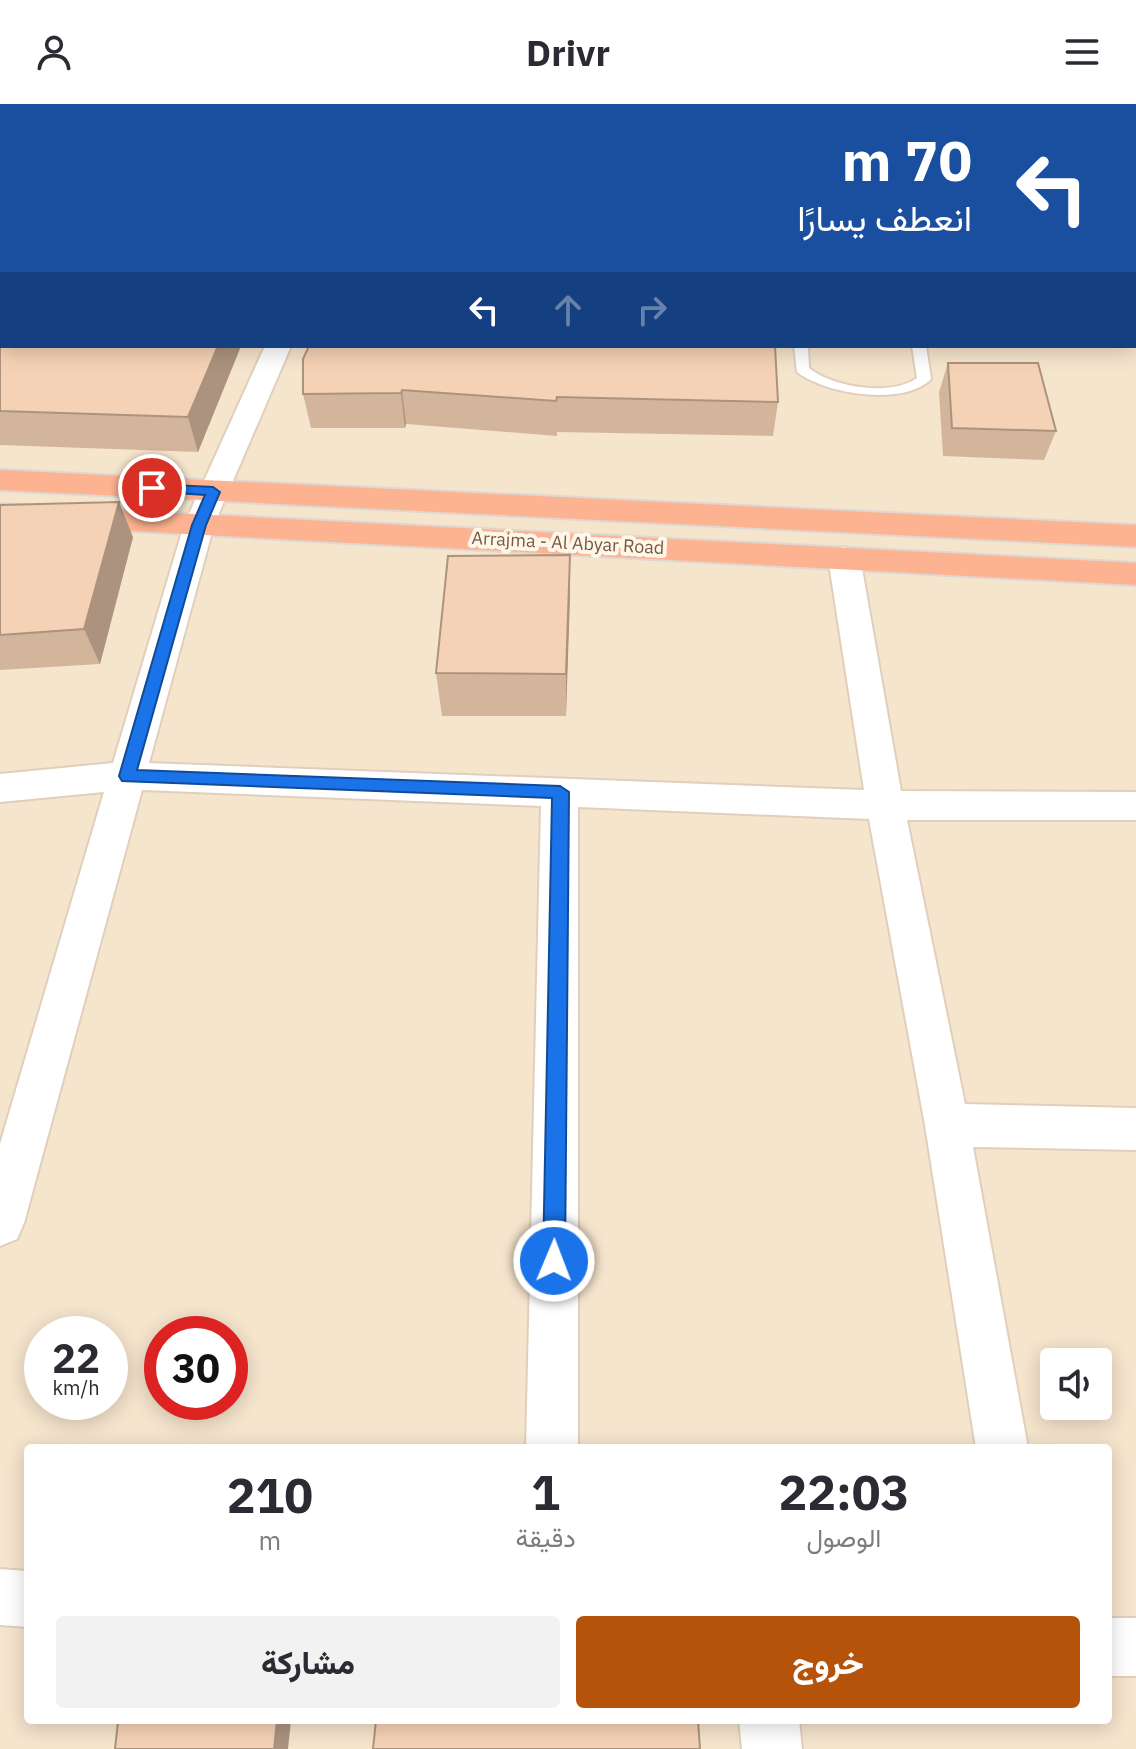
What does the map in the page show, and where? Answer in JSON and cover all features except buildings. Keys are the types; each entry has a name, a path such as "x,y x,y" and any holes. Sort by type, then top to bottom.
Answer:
{"highway":[{"name":"Arrajma - Al Abyar Road","path":"0,480 1136,536"},
{"name":"Arrajma - Al Abyar Road","path":"0,514 1136,574"}],"street":[{"path":"0,1223 199,525 277,348"},
{"path":"844,557 885,805 947,1125 1001,1444"},
{"path":"0,788 127,776 885,805 1136,806"},
{"path":"552,1444 560,792"},
{"path":"947,1125 1136,1129"},
{"path":"0,1597 24,1599"},
{"path":"1112,1647 1136,1647"},
{"path":"769,1724 772,1749"}],"lane":[{"path":"801,348 802,369 815,381 834,387 907,390 919,386 924,379 919,348"}],"shaded area":[{"path":"0,348 1136,348 1136,1749 0,1749"}],"route":[{"path":"152,488 213,492 199,525 127,776 560,792 554,1261"}]}
